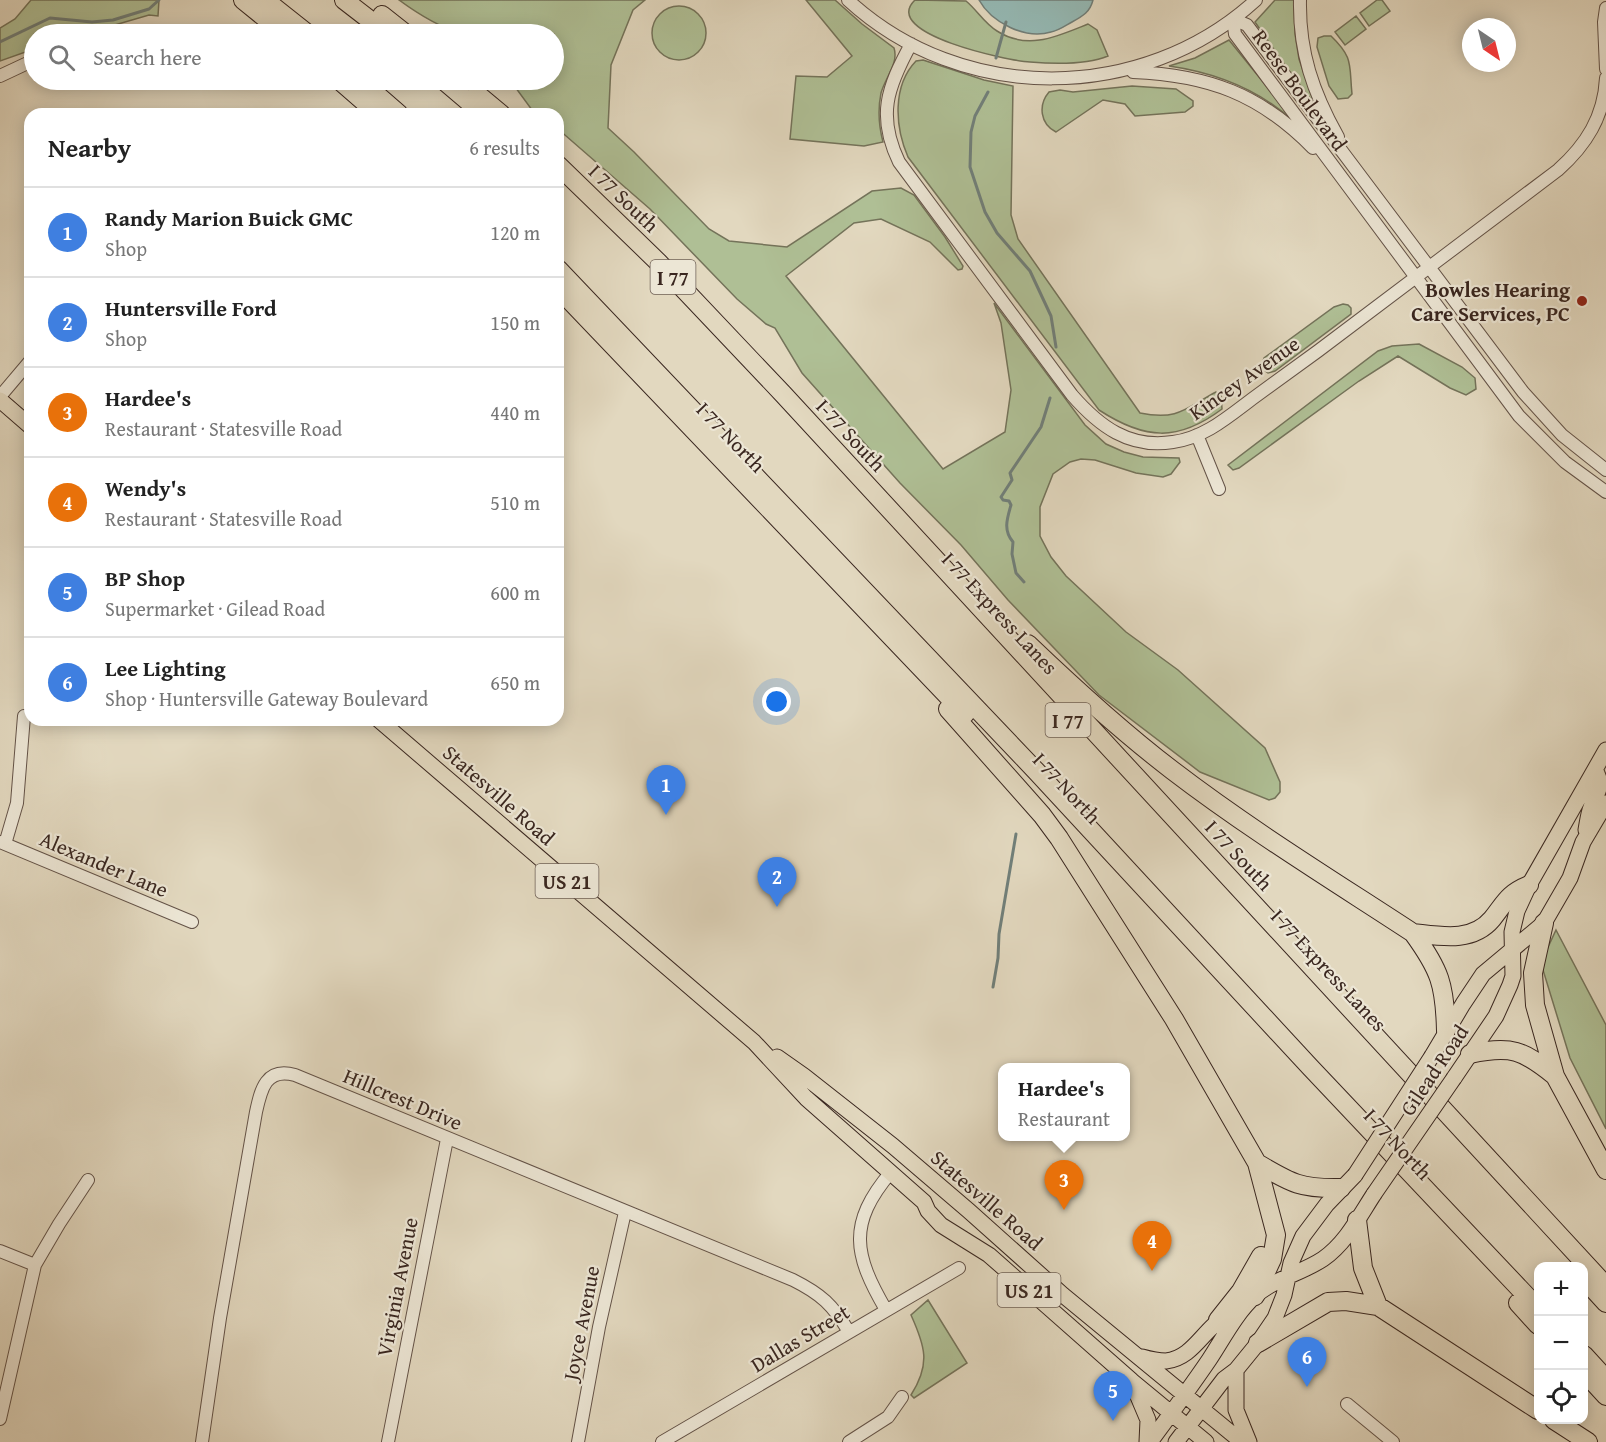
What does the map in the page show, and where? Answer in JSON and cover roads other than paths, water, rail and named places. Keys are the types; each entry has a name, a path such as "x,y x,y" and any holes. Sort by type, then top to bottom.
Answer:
{"highway":[{"path":"243,0 273,24"},
{"path":"265,0 295,24"},
{"path":"344,0 375,24"},
{"path":"363,0 393,24"},
{"path":"350,90 371,108"},
{"path":"371,90 392,108"},
{"path":"455,90 476,108"},
{"path":"473,90 494,108"},
{"name":"I 77 South","path":"564,171 658,262 783,394"},
{"name":"I 77 Express Lanes","path":"564,187 696,317 1568,1262"},
{"name":"I 77","path":"564,274 1051,787 1318,1075 1534,1303"},
{"name":"I 77 North","path":"564,294 1028,779 1309,1083 1534,1320"},
{"name":"I-77 South","path":"783,394 887,507"},
{"path":"887,507 1072,686 1140,745 1207,796 1413,933 1431,958 1441,978 1445,995 1446,1031"},
{"name":"I 77 South","path":"887,507 1606,1286"},
{"path":"897,644 913,670 1042,815 1059,838 1155,989 1257,1163 1276,1235 1272,1259 1249,1302"},
{"path":"1413,933 1447,937 1467,935 1481,930 1515,891 1529,885"},
{"path":"1544,923 1533,982 1535,1005 1555,1076 1606,1170"},
{"path":"1470,1054 1502,1049 1517,1051 1532,1057 1555,1076"},
{"path":"1257,1163 1291,1183 1314,1188 1341,1188"},
{"path":"1218,1320 1241,1291 1259,1262 1266,1234 1266,1203"},
{"path":"1357,1220 1363,1268 1378,1306"},
{"path":"1588,1283 1606,1303"},
{"path":"1258,1343 1328,1302 1346,1301 1378,1306 1534,1407"},
{"path":"1588,1359 1606,1379"},
{"path":"1588,1376 1606,1396"},
{"path":"1561,1424 1588,1442"}],"main road":[{"path":"1,395 24,417"},
{"path":"0,409 24,419"},
{"name":"Statesville Road","path":"386,726 754,1042 804,1076 893,1146 1062,1295 1242,1442"},
{"name":"Gilead Road","path":"1148,1442 1186,1394 1249,1302 1334,1250 1357,1220 1496,1016 1513,976 1514,921 1529,885 1606,750"},
{"path":"1583,842 1590,809 1602,785 1602,780 1595,770"},
{"name":"Gilead Road","path":"1176,1442 1224,1379 1236,1370 1258,1343 1279,1310 1291,1263 1303,1236 1316,1216 1355,1175 1483,974 1544,923 1570,878 1583,842 1606,804"},
{"name":"Statesville Road","path":"754,1042 806,1098 924,1203 941,1225 989,1255 1132,1381 1206,1442"},
{"path":"924,1203 930,1194 936,1194 958,1214 962,1215 969,1211"},
{"path":"1140,1357 1162,1361 1175,1359 1194,1347 1218,1320 1249,1302"},
{"path":"1236,1370 1236,1410 1249,1442"},
{"path":"1132,1381 1146,1412 1148,1442"}],"street":[{"path":"848,0 875,22 941,59 968,68 1018,78 1060,80 1121,72 1179,51 1233,19 1256,0"},
{"path":"1300,0 1301,34 1312,82 1322,108 1357,169"},
{"path":"1606,8 1604,22 1606,69"},
{"name":"Reese Boulevard","path":"1233,19 1235,34 1519,416 1565,462 1606,492"},
{"name":"Reese Boulevard","path":"1233,19 1247,25 1541,414 1580,451 1606,470"},
{"name":"Kincey Avenue","path":"911,44 894,78 887,104 887,130 896,155 1072,395 1091,417 1118,435 1156,444 1174,442 1197,435 1230,416 1416,278 1572,158 1589,137 1597,121 1603,103 1606,78"},
{"path":"0,76 24,65"},
{"path":"1121,72 1191,77 1240,94 1286,123 1331,166"},
{"path":"1,395 24,368"},
{"path":"1197,435 1219,489"},
{"path":"3,843 17,803 24,716"},
{"name":"Alexander Lane","path":"3,843 192,922"},
{"name":"Hillcrest Drive","path":"202,1442 256,1112 261,1089 266,1082 280,1073 296,1075 793,1280 815,1291 831,1306 849,1332"},
{"name":"Virginia Avenue","path":"388,1442 447,1139"},
{"path":"886,1310 865,1269 860,1232 864,1214 873,1195 891,1173"},
{"path":"0,1419 35,1265 88,1180"},
{"name":"Joyce Avenue","path":"578,1442 599,1327 625,1212"},
{"path":"0,1251 35,1265"},
{"name":"Dallas Street","path":"662,1442 959,1268"},
{"path":"849,1442 880,1424 902,1397"},
{"path":"1347,1404 1393,1442"}],"water":[{"path":"979,0 1093,0 1088,11 1080,18 1056,31 1041,34 1020,31 1000,22 984,8"}],"waterway":[{"path":"38,24 50,18 92,22 113,20 149,9 159,0"},
{"path":"996,58 1006,22"},
{"path":"0,42 24,30"},
{"path":"988,92 975,116 971,132 970,167 985,212 997,233 1030,271 1051,316 1056,347"},
{"path":"1024,582 1016,573 1012,554 1013,542 1007,529 1011,505 1009,501 1001,497 1012,480 1010,473 1041,427 1050,398"},
{"path":"993,987 999,934 1016,834"}],"place":[{"name":"Bowles Hearing Care Services, PC","path":"1582,301"},
{"name":"Randy Marion Buick GMC","path":"666,815"},
{"name":"Huntersville Ford","path":"777,907"},
{"name":"Hardee's","path":"1064,1210"},
{"name":"Wendy's","path":"1152,1271"},
{"name":"Lee Lighting","path":"1307,1387"},
{"name":"BP Shop","path":"1113,1421"}]}
